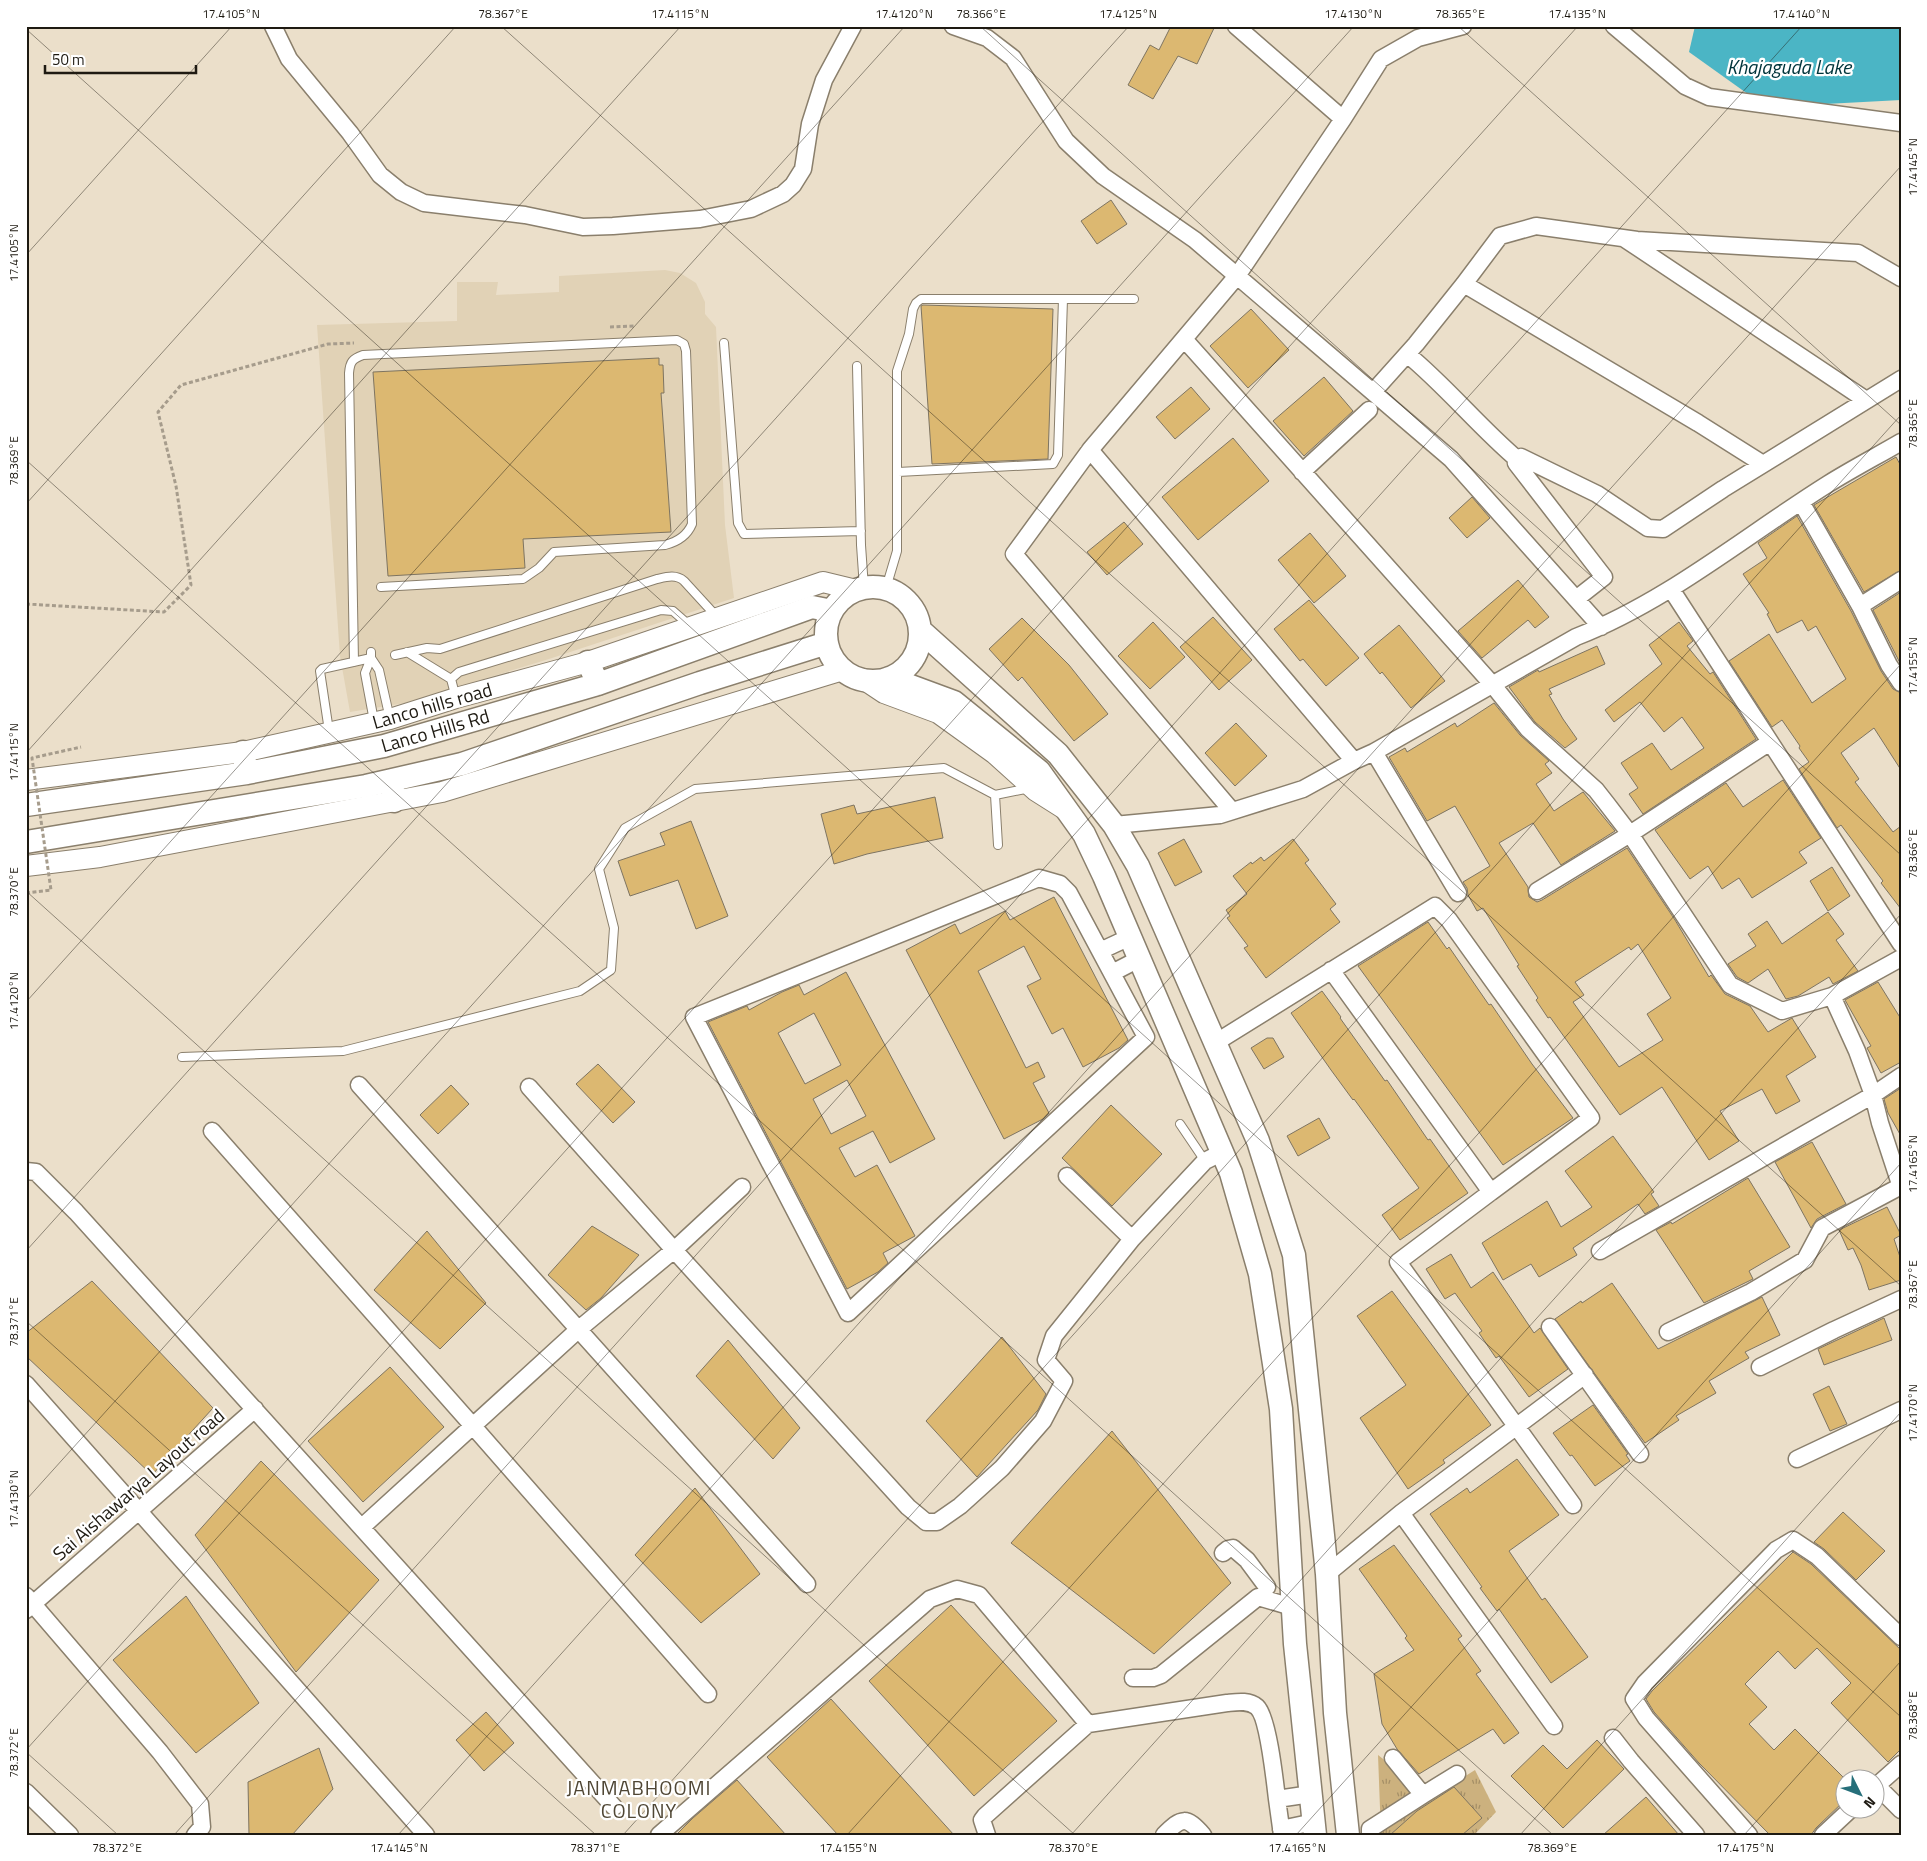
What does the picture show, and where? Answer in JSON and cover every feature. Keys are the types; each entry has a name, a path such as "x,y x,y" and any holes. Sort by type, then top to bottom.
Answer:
{"main road":[{"path":"868,589 899,594 910,603 917,616 920,644 914,658 903,670 889,678 874,681 853,675 833,658 827,643 826,627 832,611 842,599 868,589"},
{"name":"Lanco Hills Rd","path":"26,805 245,763 384,746 598,684 812,607 832,611"},
{"path":"920,630 1058,754 1114,825 1138,866 1258,1141 1294,1255 1327,1574 1335,1713 1348,1835"},
{"name":"Lanco Hills Rd","path":"26,842 356,788 393,791 462,764 718,677 827,643"},
{"path":"588,662 598,684"},
{"path":"889,678 954,702 1039,771 1084,834 1139,959 1213,1157 1230,1172 1260,1274 1279,1397 1292,1607 1314,1828"},
{"path":"1279,1397 1308,1396"}],"street":[{"path":"274,26 289,59 350,133 380,175 401,192 424,203 525,215 583,227 700,219 752,209 782,194 793,185 803,169 810,124 824,80 853,26"},
{"path":"953,26 987,38 1013,58 1066,141 1103,176 1195,240 1451,459 1601,627"},
{"path":"1236,26 1343,119"},
{"path":"1232,811 1014,554 1090,450 1237,276 1343,119 1381,59 1418,38 1463,26"},
{"path":"1614,26 1685,86 1708,97 1901,124"},
{"path":"1373,392 1407,354 1464,284 1500,236 1536,226 1623,238 1858,253 1901,278"},
{"path":"1623,238 1866,400"},
{"path":"1464,284 1614,372 1763,464"},
{"path":"1184,339 1492,684 1528,729 1596,790 1630,834 1730,985 1782,1011 1832,996 1901,958"},
{"path":"1407,354 1518,460"},
{"path":"1576,599 1604,577 1516,463 1521,456 1597,494 1648,528 1663,529 1763,464 1901,379"},
{"path":"1302,472 1369,410"},
{"path":"1114,825 1220,815 1303,790 1354,761 1374,752 1576,637 1601,627 1671,589 1828,484 1901,442"},
{"path":"1090,450 1354,761"},
{"path":"1801,502 1860,606 1895,662 1901,683"},
{"path":"1860,606 1901,580"},
{"name":"Lanco hills road","path":"26,780 245,763 330,733 382,721 454,688 588,662 823,582 868,589"},
{"path":"1671,589 1901,944"},
{"path":"26,866 100,857 393,791 442,792 853,675 884,693 938,713 995,754 1032,788 1068,812"},
{"path":"1537,891 1630,834 1770,742"},
{"path":"1374,752 1458,893"},
{"path":"1039,878 1060,884 1069,893 1112,973 1146,1037 848,1313 694,1017 1039,878"},
{"path":"1215,1043 1435,906 1448,920 1592,1118 1398,1262 1573,1505"},
{"path":"1100,951 1130,937"},
{"path":"1112,973 1139,959"},
{"path":"1331,970 1491,1192"},
{"path":"1668,1332 1751,1292 1805,1260 1822,1228 1901,1186 1858,1051 1832,996"},
{"path":"1600,1251 1873,1095 1901,1076"},
{"path":"359,1085 807,1584"},
{"path":"530,1087 674,1250 908,1507 926,1522 938,1522 960,1506 1002,1468 1043,1421 1064,1381 1046,1360 1054,1336 1132,1238 1213,1157"},
{"path":"212,1131 708,1694"},
{"path":"26,1170 36,1172 76,1212 614,1807"},
{"path":"1067,1176 1132,1238"},
{"path":"362,1527 579,1328 674,1250 742,1187"},
{"path":"1760,1367 1901,1299"},
{"path":"1550,1327 1640,1454"},
{"path":"1327,1574 1400,1513 1585,1375"},
{"path":"26,1384 426,1835"},
{"name":"Sai Aishawarya Layout road","path":"29,1603 255,1409"},
{"path":"1797,1459 1901,1410"},
{"path":"1400,1513 1554,1726"},
{"path":"1749,1835 1646,1718 1634,1699 1645,1683 1776,1550 1793,1540 1817,1556 1901,1637"},
{"path":"1223,1553 1233,1548 1242,1555 1263,1592 1292,1607"},
{"path":"1133,1678 1153,1678 1161,1675 1275,1581 1291,1580"},
{"path":"659,1835 930,1599 957,1589 979,1595 1088,1724"},
{"path":"29,1603 160,1752 200,1804 202,1827 195,1835"},
{"path":"987,1835 982,1820 984,1816 1088,1724 1227,1703 1249,1702 1258,1708 1264,1721 1281,1832 1314,1828"},
{"path":"1613,1738 1696,1835"},
{"path":"1393,1758 1423,1794"},
{"path":"1884,1780 1901,1764"},
{"path":"1370,1835 1370,1829 1457,1774"},
{"path":"26,1792 70,1835"},
{"path":"1277,1799 1311,1794"},
{"path":"1884,1794 1901,1810"},
{"path":"1823,1835 1841,1818"},
{"path":"1164,1835 1175,1824 1184,1821 1192,1822 1204,1835"}],"lane":[{"path":"868,589 897,551 897,371 909,334 916,303 920,299 1134,299"},
{"path":"898,472 1052,464 1058,455 1063,299"},
{"path":"354,662 349,373 350,362 354,358 363,355 667,340 677,340 684,344 686,351 692,524 677,542 665,545 554,552 539,568 523,579 381,587"},
{"path":"724,343 738,523 744,534 861,531"},
{"path":"857,366 861,531 868,589"},
{"path":"395,655 427,648 440,649 657,579 673,576 684,580 718,618"},
{"path":"408,652 454,688 459,672 661,610 673,611 692,627"},
{"path":"330,733 320,671 354,662 371,655"},
{"path":"371,655 365,673 382,721"},
{"path":"371,655 379,670 382,721"},
{"path":"182,1057 343,1052 580,991 611,970 614,928 599,869 624,828 695,789 944,768 995,795 1032,788"},
{"path":"995,795 998,845"},
{"path":"1180,1124 1213,1157"}],"path":[{"path":"606,328 636,326"},
{"path":"26,604 164,612 191,585 176,486 158,412 181,385 328,344 358,342"},
{"path":"26,893 51,890 32,758 80,746"}],"shaded area":[{"path":"665,270 680,273 696,283 705,302 705,314 716,327 725,525 734,598 549,659 405,703 350,712 340,656 317,325 457,321 457,282 498,282 496,295 559,292 559,276"}],"green space":[{"path":"1378,1755 1432,1797 1475,1770 1496,1812 1474,1835 1381,1835"}],"water":[{"name":"Khajaguda Lake","path":"1695,26 1901,26 1901,100 1766,107 1689,52"}],"building":[{"path":"1171,26 1215,26 1197,64 1178,56 1153,99 1128,85 1150,45 1159,50"},
{"path":"1111,200 1127,224 1097,244 1081,221"},
{"path":"921,306 1053,309 1048,459 932,464"},
{"path":"1251,309 1289,350 1248,388 1210,346"},
{"path":"659,358 659,365 663,365 664,393 661,393 671,532 523,539 525,568 388,576 373,372"},
{"path":"1324,377 1353,411 1304,456 1273,421"},
{"path":"1191,387 1210,409 1175,439 1156,417"},
{"path":"1233,438 1269,481 1198,540 1162,497"},
{"path":"1896,457 1901,466 1901,570 1864,592 1814,505"},
{"path":"1472,497 1490,518 1467,538 1449,518"},
{"path":"1797,516 1851,611 1881,671 1893,689 1901,693 1901,770 1874,728 1841,753 1859,779 1855,782 1893,832 1901,826 1901,909 1881,883 1883,881 1841,825 1837,828 1799,769 1809,762 1782,720 1772,727 1729,661 1769,634 1812,703 1846,679 1816,626 1808,631 1802,620 1777,633 1767,614 1769,613 1743,574 1767,558 1758,543"},
{"path":"1124,522 1143,544 1107,575 1087,552"},
{"path":"1310,533 1346,576 1314,603 1278,560"},
{"path":"1518,580 1549,617 1535,628 1528,620 1482,658 1458,631"},
{"path":"1901,592 1901,665 1873,610"},
{"path":"1309,600 1359,658 1326,686 1303,659 1300,661 1274,629"},
{"path":"1213,617 1252,660 1219,690 1180,647"},
{"path":"1022,618 1069,665 1108,714 1074,741 1022,677 1018,681 989,649"},
{"path":"1153,622 1185,657 1150,689 1118,656"},
{"path":"1679,622 1693,641 1687,646 1710,674 1713,672 1756,739 1643,814 1629,794 1638,788 1621,763 1652,743 1671,770 1704,748 1682,717 1664,732 1640,702 1614,722 1605,710 1662,664 1649,645"},
{"path":"1399,625 1445,681 1411,708 1382,672 1380,674 1364,654"},
{"path":"1597,646 1605,664 1549,689 1552,694 1549,695 1577,739 1565,748 1535,722 1509,687 1538,670 1539,672"},
{"path":"1494,703 1520,735 1549,761 1545,764 1552,773 1536,784 1554,811 1583,792 1615,831 1561,865 1533,823 1499,843 1528,887 1529,897 1537,902 1542,900 1627,848 1675,920 1709,977 1711,975 1725,994 1750,1006 1768,1032 1792,1018 1816,1057 1786,1076 1800,1101 1776,1114 1762,1089 1720,1111 1739,1141 1709,1160 1662,1087 1620,1115 1536,1000 1538,998 1517,966 1519,965 1483,908 1477,911 1468,895 1467,888 1463,882 1490,866 1455,806 1427,821 1389,757 1405,748 1407,752 1455,723 1457,727","holes":["1638,944 1671,998 1647,1014 1663,1040 1619,1067 1573,1002 1584,995 1575,982 1629,947 1631,950"]},
{"path":"1236,723 1267,756 1235,786 1205,753"},
{"path":"1783,780 1821,838 1799,852 1807,863 1752,898 1739,878 1722,889 1708,866 1690,879 1655,830 1726,783 1743,807"},
{"path":"935,797 943,838 867,854 834,864 821,814 854,805 857,814"},
{"path":"691,821 728,916 696,929 678,880 630,896 618,861 665,845 660,833"},
{"path":"1184,839 1202,872 1175,886 1158,853"},
{"path":"1293,839 1309,860 1305,863 1336,904 1330,909 1340,922 1266,978 1244,948 1248,946 1227,918 1230,916 1226,910 1247,894 1233,876 1261,857 1264,861"},
{"path":"1832,867 1850,896 1828,911 1810,881"},
{"path":"1054,897 1128,1040 1119,1048 1083,1067 1063,1028 1052,1034 1027,986 1041,979 1024,946 978,971 1026,1068 1038,1062 1045,1077 1033,1083 1049,1113 1043,1119 1004,1139 906,950 955,924 960,934 1005,911 1010,920"},
{"path":"1828,912 1844,934 1836,940 1858,971 1833,984 1829,977 1798,996 1786,999 1768,969 1748,983 1737,977 1728,964 1756,946 1748,934 1767,921 1782,944"},
{"path":"1428,922 1447,949 1449,947 1489,1005 1491,1004 1532,1064 1573,1118 1503,1165 1358,966"},
{"path":"846,972 935,1139 890,1163 873,1131 839,1148 855,1177 877,1165 915,1236 883,1253 888,1263 878,1272 847,1289 708,1022 747,1006 749,1010 799,985 804,995","holes":["814,1013 841,1065 805,1084 778,1033","847,1080 866,1116 831,1134 813,1099"]},
{"path":"1878,982 1901,1019 1901,1062 1881,1073 1867,1048 1871,1046 1845,1000"},
{"path":"1322,991 1385,1081 1387,1080 1428,1140 1430,1139 1468,1193 1400,1240 1382,1215 1419,1188 1291,1013"},
{"path":"1267,1038 1273,1038 1284,1057 1264,1069 1251,1048"},
{"path":"598,1064 635,1102 613,1123 576,1084"},
{"path":"451,1085 469,1104 438,1134 420,1115"},
{"path":"1901,1088 1901,1136 1888,1113 1884,1099"},
{"path":"1111,1105 1162,1154 1112,1206 1062,1158"},
{"path":"1319,1118 1330,1138 1298,1156 1287,1136"},
{"path":"1613,1136 1654,1192 1651,1194 1659,1206 1645,1214 1638,1204 1573,1248 1577,1255 1539,1277 1531,1264 1503,1280 1482,1243 1547,1201 1561,1227 1592,1207 1565,1171"},
{"path":"1812,1142 1846,1204 1817,1219 1811,1228 1775,1162"},
{"path":"1748,1178 1790,1247 1749,1271 1753,1279 1704,1303 1656,1230 1671,1222 1672,1224"},
{"path":"1887,1207 1901,1235 1894,1239 1901,1260 1901,1280 1869,1290 1853,1248 1848,1250 1839,1230"},
{"path":"592,1226 639,1255 601,1298 586,1310 548,1275"},
{"path":"427,1231 486,1303 440,1349 374,1290"},
{"path":"1451,1254 1471,1288 1493,1272 1534,1333 1540,1328 1568,1369 1529,1397 1499,1356 1496,1358 1479,1333 1482,1331 1455,1293 1445,1299 1426,1269"},
{"path":"92,1281 213,1408 152,1475 26,1356 26,1333"},
{"path":"1612,1283 1658,1349 1762,1297 1780,1335 1745,1352 1749,1358 1709,1381 1716,1393 1676,1416 1679,1420 1645,1443 1555,1319"},
{"path":"1392,1291 1491,1425 1443,1460 1445,1463 1408,1489 1360,1418 1406,1385 1357,1316"},
{"path":"1884,1318 1892,1340 1824,1365 1818,1349"},
{"path":"1002,1337 1046,1394 1038,1410 977,1477 926,1421"},
{"path":"728,1340 800,1428 773,1459 696,1376"},
{"path":"390,1367 444,1427 363,1502 308,1441"},
{"path":"1829,1386 1847,1424 1830,1431 1813,1394"},
{"path":"1593,1405 1628,1454 1626,1455 1630,1461 1595,1486 1553,1433"},
{"path":"1112,1431 1231,1583 1154,1654 1011,1543"},
{"path":"1517,1459 1559,1515 1509,1551 1542,1600 1545,1598 1588,1657 1551,1683 1499,1609 1497,1611 1480,1588 1482,1587 1430,1514 1467,1488 1470,1493"},
{"path":"261,1461 379,1580 296,1672 195,1535"},
{"path":"695,1488 760,1574 701,1623 635,1555"},
{"path":"1843,1512 1885,1551 1856,1580 1824,1549 1814,1542"},
{"path":"1394,1545 1462,1636 1458,1639 1481,1671 1476,1674 1519,1733 1504,1744 1493,1729 1419,1774 1397,1749 1382,1724 1374,1674 1414,1650 1405,1638 1407,1636 1359,1569"},
{"path":"1793,1552 1811,1564 1901,1650 1901,1749 1888,1762 1831,1703 1851,1683 1817,1648 1795,1669 1778,1651 1745,1684 1767,1707 1749,1724 1774,1750 1795,1729 1834,1768 1834,1811 1811,1835 1770,1835 1699,1763 1654,1712 1646,1699"},
{"path":"186,1596 259,1703 196,1753 113,1660"},
{"path":"951,1605 1057,1721 974,1796 869,1681"},
{"path":"831,1699 954,1835 838,1835 767,1757"},
{"path":"486,1712 514,1743 484,1771 456,1740"},
{"path":"1597,1740 1624,1769 1563,1828 1511,1776 1543,1745 1567,1769"},
{"path":"319,1748 333,1789 292,1835 249,1835 248,1782"},
{"path":"737,1780 786,1835 676,1835 693,1818"},
{"path":"1454,1787 1482,1818 1462,1835 1390,1835 1417,1811"},
{"path":"1646,1797 1679,1835 1603,1835"}],"district":[{"name":"JANMABHOOMI COLONY","path":"639,1798"}]}
